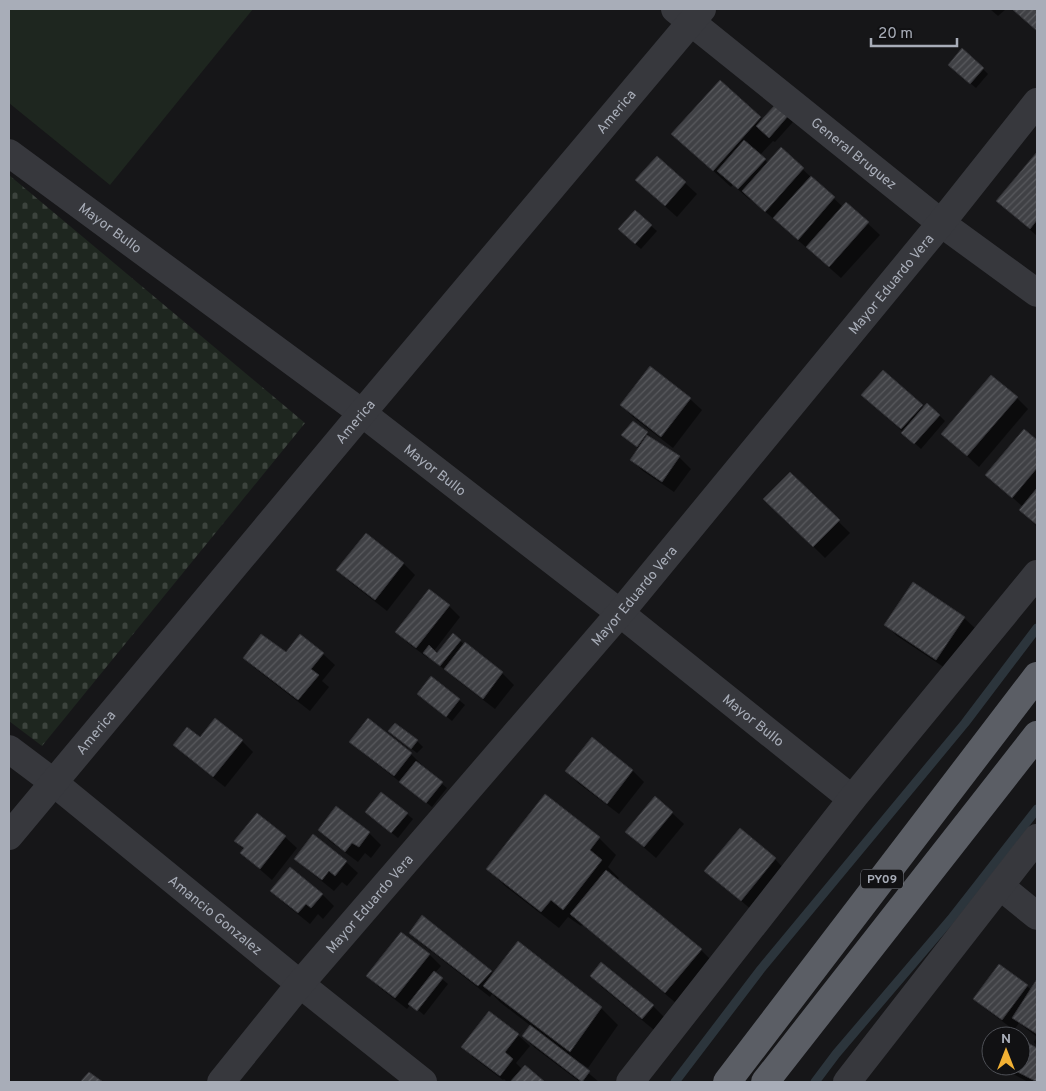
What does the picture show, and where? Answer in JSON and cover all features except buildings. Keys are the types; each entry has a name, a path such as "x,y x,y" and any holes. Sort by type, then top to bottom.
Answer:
{"highway":[{"name":"PY09","path":"727,1082 1037,676"},
{"name":"PY09","path":"765,1082 1037,734"}],"street":[{"name":"General Bruguez","path":"689,13 941,223 1037,293"},
{"name":"America","path":"9,836 362,413 689,13"},
{"name":"Mayor Eduardo Vera","path":"220,1082 300,984 620,613 941,223 1037,102"},
{"name":"Mayor Bullo","path":"9,153 362,413 620,613 852,799"},
{"path":"630,1082 852,799 1037,574"},
{"name":"Amancio Gonzalez","path":"9,749 53,782 423,1082"},
{"path":"847,1082 1037,838"},
{"path":"1000,886 1037,916"}],"green space":[{"path":"9,9 253,9 110,185 9,103"},
{"path":"9,175 305,423 42,746 9,721"}],"waterway":[{"path":"675,1082 761,969 965,723 1037,628"},
{"path":"815,1082 836,1054 951,919 1037,809"}]}
